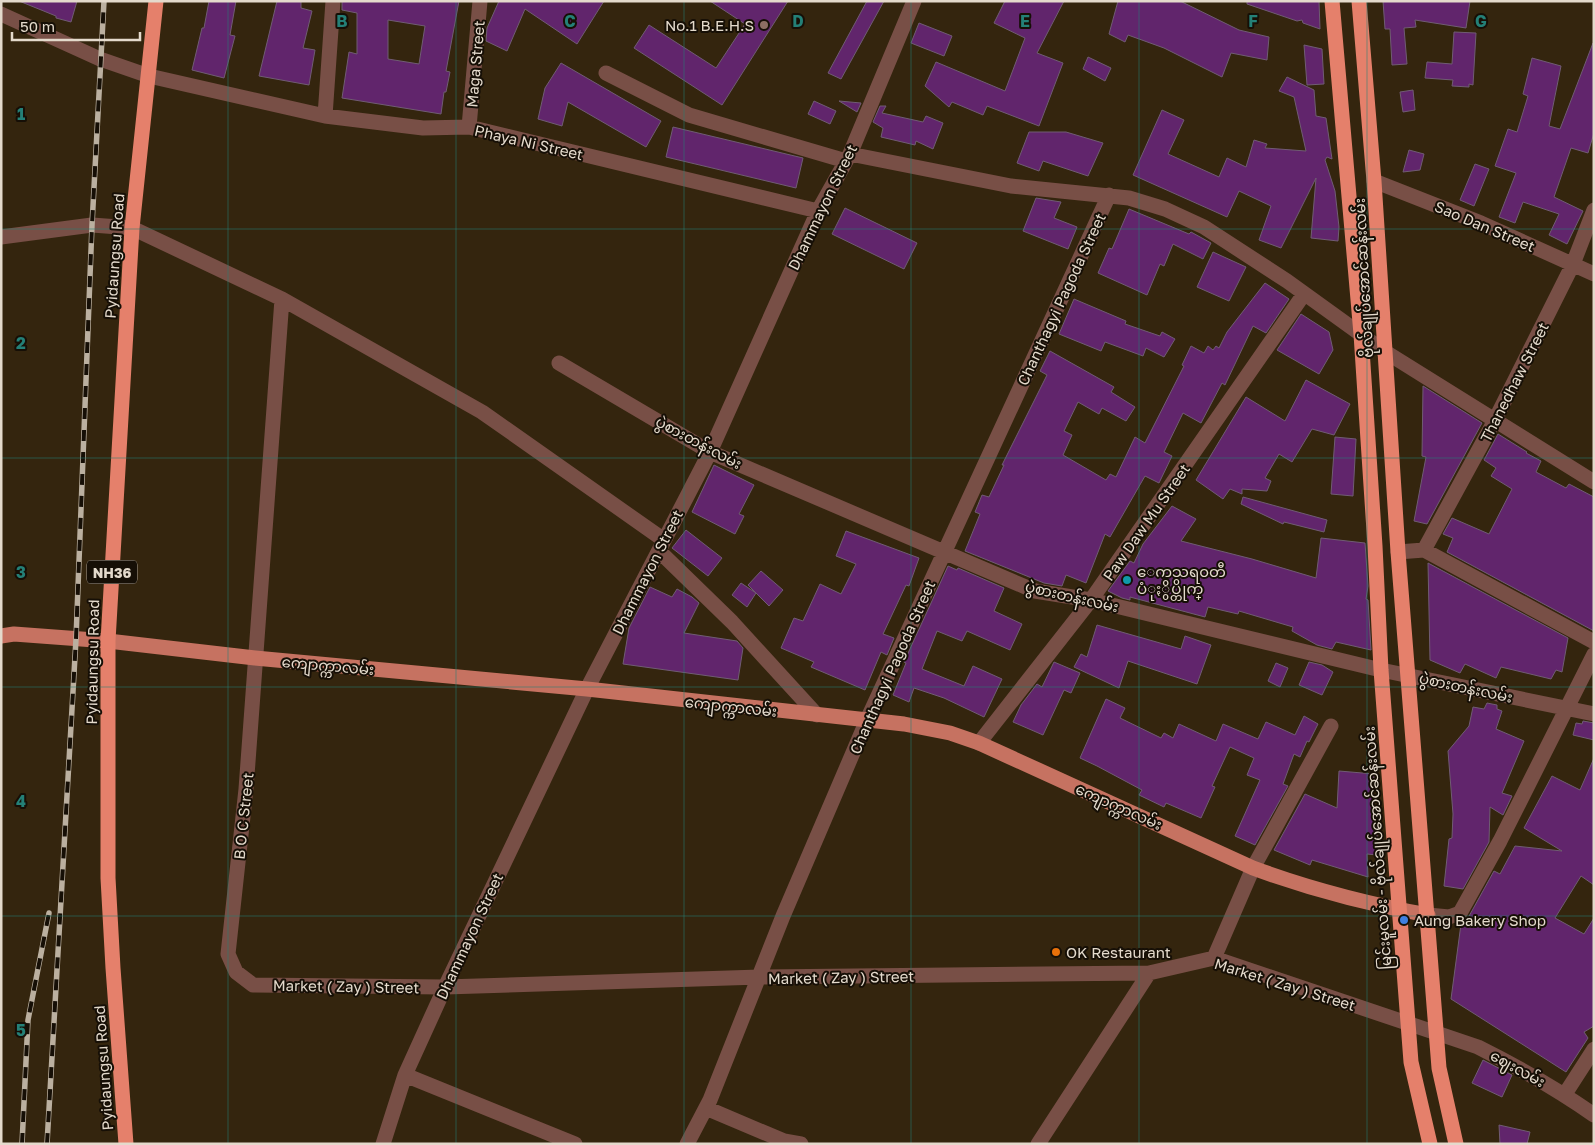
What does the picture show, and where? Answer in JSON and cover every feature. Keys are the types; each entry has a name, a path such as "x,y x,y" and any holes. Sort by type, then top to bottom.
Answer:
{"highway":[{"name":"Pyidaungsu Road","path":"126,1144 112,968 108,878 108,641 132,228 156,1"},
{"name":"ဗိုလ်ချုပ်အောင်ဆန်းလမ်း","path":"1332,1 1360,334 1375,546"},
{"name":"ဗိုလ်ချုပ်အောင်ဆန်းလမ်း","path":"1359,1 1374,181 1398,552"},
{"name":"မြင်းမူလမ်း - ဗိုလ်ချုပ်အောင်ဆန်းလမ်း","path":"1375,546 1381,670 1411,1062 1430,1144"},
{"path":"1398,552 1439,1068 1456,1144"}],"main road":[{"name":"ကျောက္ကာလမ်း","path":"1,636 14,634 108,641 255,658 587,689 904,724 950,733 979,743 1253,868 1341,897 1428,915"}],"street":[{"path":"325,116 333,1"},
{"name":"Maga Street","path":"469,128 480,1"},
{"name":"Dhammayon Street","path":"383,1144 405,1075 444,987 587,689 710,452 818,211 848,158 914,1"},
{"name":"Phaya Ni Street","path":"1,14 100,59 148,76 325,116 423,128 469,128 818,211"},
{"path":"606,73 689,115 848,158 1011,186 1129,198 1165,209 1204,228 1304,294 1384,352 1594,482"},
{"name":"Sao Dan Street","path":"1374,181 1482,223 1594,274"},
{"name":"Chanthagyi Pagoda Street","path":"687,1144 706,1108 760,978 783,916 867,720 1109,195"},
{"name":"Thanedhaw Street","path":"1424,550 1495,420 1573,264 1594,210"},
{"path":"1,237 92,225 132,228 282,299 482,412 661,546 817,715"},
{"name":"Paw Daw Mu Street","path":"979,743 1091,600 1304,294"},
{"name":"B O C Street","path":"236,972 228,954 246,789 282,299"},
{"name":"ပွဲစားတန်းလမ်း","path":"559,364 710,452 1035,591 1091,600 1381,670 1594,714"},
{"path":"1398,552 1424,550 1594,642"},
{"path":"1428,915 1449,917 1460,913 1500,841 1594,654"},
{"path":"1214,958 1253,868 1331,726"},
{"name":"Market ( Zay ) Street","path":"236,972 253,985 444,987 760,978 1149,974 1214,958 1436,1032"},
{"path":"1038,1144 1149,974"},
{"name":"ဈေးလမ်း","path":"1436,1032 1478,1047 1516,1066 1565,1094 1594,1115"},
{"path":"1565,1094 1594,1049"},
{"path":"405,1075 576,1144"},
{"path":"706,1108 784,1141 802,1144"}],"building":[{"path":"19,1 77,1 71,22 56,18 56,16"},
{"path":"209,1 236,1 230,35 235,36 224,78 192,70 202,28 204,28"},
{"path":"277,1 301,1 301,8 312,11 303,48 315,50 309,85 259,76"},
{"path":"342,1 459,1 446,71 450,72 446,92 444,92 441,114 342,98 349,52 357,54 357,13 342,10","holes":["388,20 425,26 419,64 388,59"]},
{"path":"499,1 604,1 577,44 525,9 507,51 486,41 487,28"},
{"path":"710,1 788,1 722,105 634,48 649,25 716,68 745,24"},
{"path":"867,1 884,1 841,79 828,73"},
{"path":"1005,1 1064,1 1037,53 1063,63 1039,126 987,106 983,115 952,102 949,107 925,86 936,62 1005,91 1025,38 994,23"},
{"path":"1118,1 1180,1 1239,30 1269,37 1267,60 1231,53 1222,77 1164,48 1128,35 1125,42 1109,34"},
{"path":"1247,1 1319,1 1320,29 1303,23 1302,20 1297,21 1247,4"},
{"path":"1383,1 1470,1 1466,28 1415,20 1416,27 1404,28 1407,64 1392,65 1390,29 1385,29"},
{"path":"919,23 952,36 944,56 911,43"},
{"path":"1454,32 1476,33 1473,85 1469,84 1469,87 1452,86 1453,80 1425,78 1427,62 1452,64"},
{"path":"1593,43 1594,133 1588,153 1571,148 1554,197 1583,211 1567,244 1549,235 1559,214 1523,202 1515,223 1499,217 1516,173 1495,166 1508,129 1517,132 1528,96 1523,94 1532,58 1561,66 1549,126 1560,129"},
{"path":"1304,45 1322,49 1324,84 1307,85"},
{"path":"1088,57 1111,68 1105,81 1083,69"},
{"path":"561,63 661,121 646,147 568,102 562,126 538,119 545,88"},
{"path":"1287,77 1314,90 1316,116 1326,118 1332,159 1327,157 1325,160 1335,191 1339,227 1338,241 1311,238 1316,178 1281,248 1259,240 1271,206 1239,191 1227,217 1133,175 1162,110 1184,120 1168,154 1219,177 1227,158 1246,167 1254,140 1267,144 1265,148 1306,151 1294,97 1279,91"},
{"path":"1413,90 1415,110 1403,112 1400,92"},
{"path":"814,101 836,111 830,124 808,114"},
{"path":"839,101 861,103 857,112"},
{"path":"880,106 886,106 882,113 923,122 926,116 943,123 933,149 916,141 915,145 881,137 883,128 873,122"},
{"path":"673,127 803,158 796,188 666,157"},
{"path":"1029,132 1066,132 1103,143 1088,176 1043,161 1039,171 1017,163"},
{"path":"1409,150 1424,154 1420,170 1403,172"},
{"path":"1475,164 1489,169 1474,206 1460,200"},
{"path":"1036,198 1061,202 1054,218 1077,227 1068,249 1023,231"},
{"path":"845,208 917,243 904,269 832,234"},
{"path":"1129,209 1189,234 1191,232 1211,243 1203,259 1173,244 1164,266 1160,264 1147,295 1098,273 1109,248 1112,249"},
{"path":"1213,252 1246,267 1229,301 1197,287"},
{"path":"1265,283 1289,299 1266,333 1253,326 1225,385 1222,383 1201,423 1183,413 1164,452 1172,456 1159,483 1145,476 1110,537 1105,534 1086,583 1066,575 1062,586 1044,583 965,551 980,514 975,512 982,495 989,497 1004,465 1002,465 1047,375 1040,371 1050,351 1114,387 1111,392 1135,407 1126,421 1102,408 1099,414 1078,402 1064,431 1072,435 1063,455 1106,480 1110,474 1116,477 1135,437 1145,443 1184,366 1182,365 1191,346 1204,353 1208,346 1213,350 1216,346 1219,348 1227,332"},
{"path":"1074,299 1126,321 1125,324 1160,336 1162,332 1175,339 1164,357 1146,348 1143,356 1105,342 1101,351 1059,334"},
{"path":"1301,314 1329,332 1333,350 1319,374 1277,350"},
{"path":"1306,380 1350,404 1334,435 1312,429 1292,462 1279,454 1265,478 1271,481 1267,491 1242,489 1242,494 1230,489 1223,499 1196,480 1246,397 1285,421"},
{"path":"1423,386 1482,423 1427,524 1414,521 1426,457 1422,456"},
{"path":"1498,434 1541,461 1536,472 1566,488 1569,484 1594,497 1594,631 1447,552 1453,538 1443,534 1452,518 1489,534 1512,489 1491,476 1496,468 1484,460"},
{"path":"1335,437 1356,439 1353,496 1331,494"},
{"path":"714,465 754,485 739,514 744,516 735,534 692,512"},
{"path":"1243,497 1327,520 1324,532 1284,522 1283,524 1241,504"},
{"path":"1172,506 1196,519 1181,541 1316,578 1321,538 1365,543 1368,586 1366,599 1368,600 1371,650 1336,642 1332,649 1317,645 1292,631 1293,627 1239,611 1238,614 1208,607 1205,617 1130,597 1130,600 1122,598 1108,591 1130,561 1134,563 1143,544"},
{"path":"686,530 722,558 708,576 672,548"},
{"path":"846,531 919,558 909,586 906,585 883,634 894,638 887,655 881,652 865,690 811,667 814,662 781,648 794,618 803,621 820,584 841,594 856,564 836,556"},
{"path":"1428,563 1568,638 1562,672 1556,670 1551,679 1501,667 1496,678 1465,664 1460,673 1430,660"},
{"path":"948,566 957,570 958,568 1004,588 994,611 1022,624 1010,650 967,631 962,641 937,631 922,669 964,686 973,666 1002,679 984,717 944,698 914,688 909,702 893,695 906,663 904,662"},
{"path":"761,571 783,590 769,606 748,585"},
{"path":"741,583 756,593 747,607 732,595"},
{"path":"650,587 672,597 677,589 699,603 684,633 737,641 743,648 738,680 623,664 629,628"},
{"path":"1097,625 1181,649 1185,636 1211,645 1197,684 1128,661 1119,688 1074,667 1081,654 1087,657"},
{"path":"1054,662 1080,673 1071,693 1064,690 1043,735 1013,722 1021,705 1037,684 1042,687"},
{"path":"1309,662 1322,665 1333,672 1322,695 1299,685"},
{"path":"1276,663 1288,668 1280,687 1268,681"},
{"path":"1106,699 1125,708 1120,718 1161,738 1164,733 1173,738 1179,724 1216,741 1223,724 1258,739 1266,722 1295,735 1304,716 1318,724 1309,742 1307,741 1300,757 1294,754 1283,784 1288,786 1255,845 1235,836 1260,780 1247,775 1254,758 1230,747 1212,786 1215,787 1201,818 1166,803 1164,807 1139,795 1142,790 1080,758"},
{"path":"1487,703 1497,705 1497,709 1502,711 1496,729 1524,741 1502,793 1512,796 1503,815 1490,807 1489,842 1463,889 1444,886 1449,839 1452,838 1453,814 1448,751 1469,726 1473,707 1484,709"},
{"path":"1583,721 1594,723 1594,740 1573,735 1576,723 1582,724"},
{"path":"1594,758 1594,885 1581,876 1555,918 1584,934 1594,918 1594,1026 1584,1032 1588,1038 1566,1072 1451,999 1461,924 1468,918 1494,871 1500,874 1515,846 1562,851 1524,828 1552,776 1580,790"},
{"path":"1339,771 1374,774 1372,812 1377,813 1377,855 1367,854 1368,877 1312,860 1310,865 1274,850 1305,794 1337,808"},
{"path":"1483,1060 1512,1075 1502,1097 1472,1083"},
{"path":"1499,1125 1530,1132 1527,1144 1500,1144"}],"railway":[{"path":"47,1144 76,639 92,225 104,1"},
{"path":"22,1144 28,1020 49,913"}],"place":[{"name":"No.1 B.E.H.S","path":"764,25"},
{"name":"ေကသရ၀တီ ပံုႏွိပ္တိုက္","path":"1127,580"},
{"name":"Aung Bakery Shop","path":"1404,920"},
{"name":"OK Restaurant","path":"1056,952"}]}
